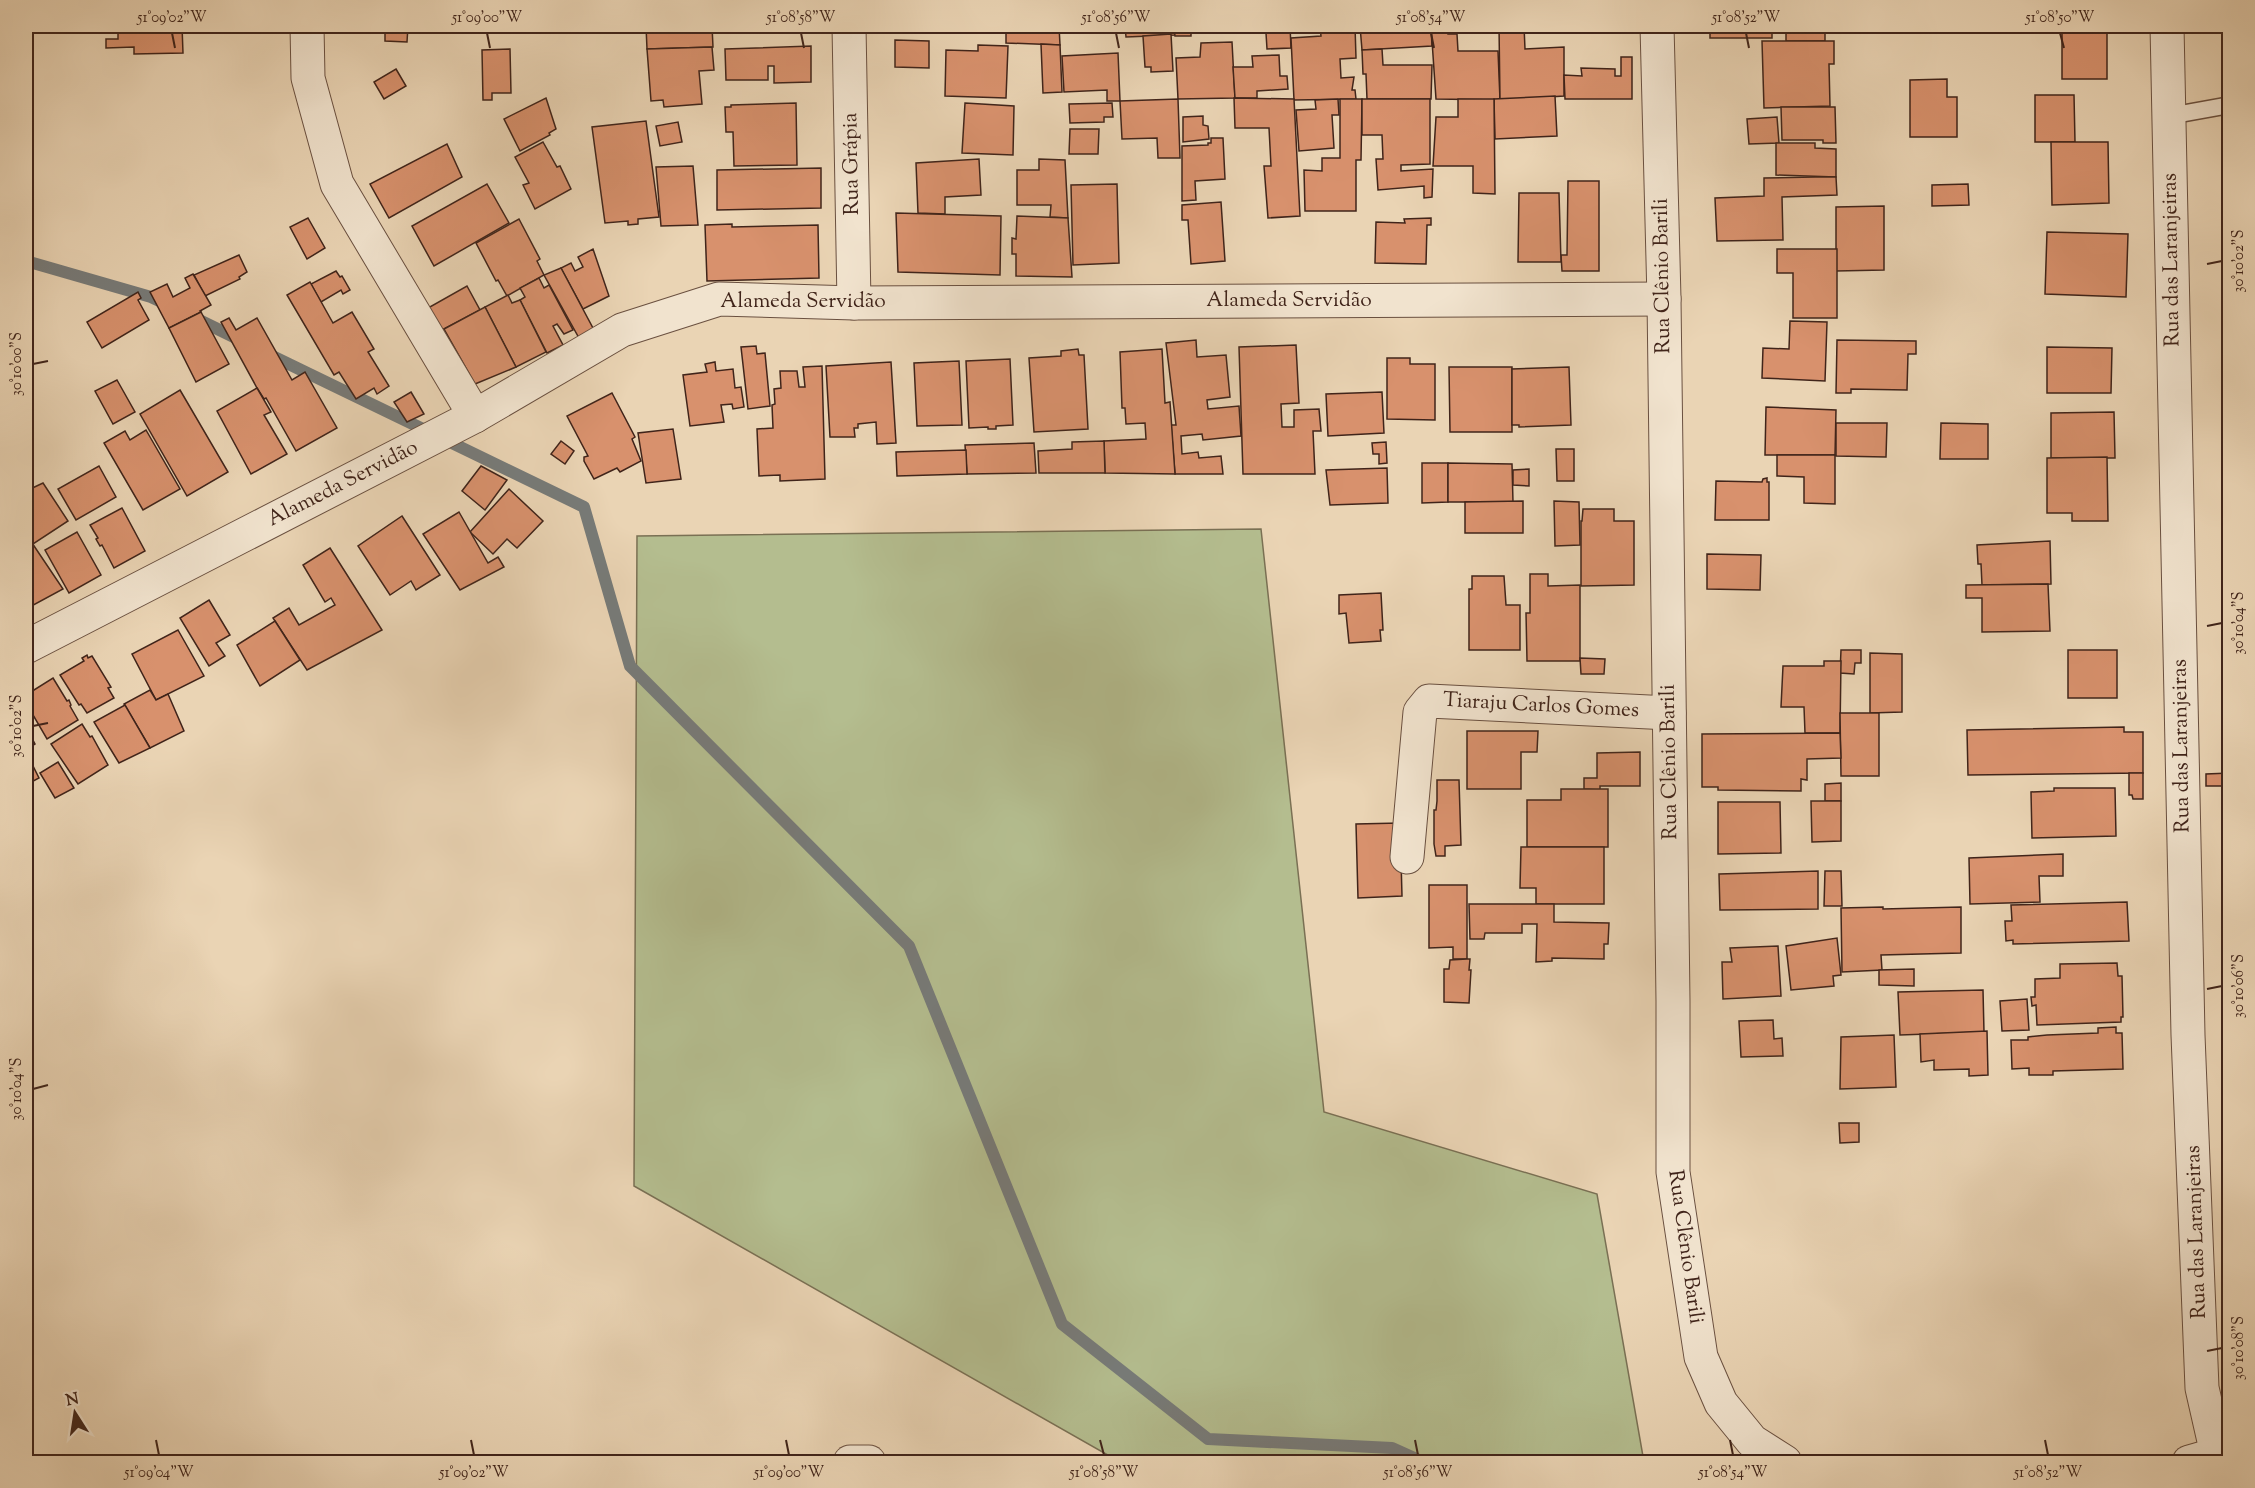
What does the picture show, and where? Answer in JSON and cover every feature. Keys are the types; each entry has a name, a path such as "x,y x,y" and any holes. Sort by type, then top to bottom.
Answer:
{"street":[{"path":"307,26 308,78 337,184 475,416"},
{"name":"Rua Grápia","path":"849,26 854,303"},
{"name":"Rua Clênio Barili","path":"1658,26 1673,1001 1672,1172 1701,1358 1721,1403 1752,1440 1785,1462"},
{"name":"Rua das Laranjeiras","path":"2167,26 2188,1035 2202,1388 2210,1460"},
{"name":"Alameda Servidão","path":"26,648 475,416 622,330 719,299 854,303 1664,299"},
{"name":"Tiaraju Carlos Gomes","path":"1407,857 1420,712 1429,701 1669,713"},
{"path":"850,1462 868,1462"}],"lane":[{"path":"2169,116 2229,105"}],"green space":[{"path":"1261,529 1324,1112 1597,1194 1644,1462 1120,1462 634,1186 637,536"}],"building":[{"path":"26,26 32,26 32,56 26,56"},
{"path":"118,26 182,26 183,53 134,54 134,47 106,48 106,39 118,39"},
{"path":"385,26 408,26 407,42 385,41"},
{"path":"646,26 712,26 713,47 647,49"},
{"path":"907,26 970,26 970,31 907,29"},
{"path":"1020,26 1059,26 1060,45 1006,43 1006,28 1020,29"},
{"path":"1125,26 1174,26 1175,35 1126,37"},
{"path":"1174,26 1191,26 1191,36 1175,36"},
{"path":"1262,26 1290,26 1291,48 1267,49 1266,33 1263,32"},
{"path":"1320,26 1355,26 1356,58 1340,59 1341,78 1354,77 1352,90 1355,90 1356,99 1294,100 1291,38 1321,36"},
{"path":"1360,26 1431,26 1432,46 1362,50"},
{"path":"1431,26 1448,26 1448,34 1457,34 1458,51 1498,51 1500,100 1436,99"},
{"path":"1499,26 1524,26 1525,49 1564,47 1564,96 1500,100"},
{"path":"1710,26 1772,26 1772,38 1710,38"},
{"path":"1786,26 1825,26 1825,41 1786,41"},
{"path":"2062,26 2107,26 2107,79 2062,79"},
{"path":"1171,34 1173,71 1151,72 1151,67 1145,67 1143,36"},
{"path":"895,40 929,41 929,68 895,67"},
{"path":"1762,41 1834,41 1834,64 1829,64 1830,106 1764,108"},
{"path":"1232,42 1235,98 1178,99 1176,58 1200,57 1201,43"},
{"path":"1041,44 1060,45 1062,92 1043,93"},
{"path":"978,45 1008,46 1006,98 945,96 946,50 978,51"},
{"path":"811,46 811,82 774,83 774,66 768,66 768,80 726,80 725,49"},
{"path":"712,47 714,70 699,71 702,104 664,107 663,100 651,101 647,49"},
{"path":"510,49 511,93 492,93 492,100 483,100 482,50"},
{"path":"1382,49 1383,65 1432,65 1431,99 1367,99 1362,50"},
{"path":"1118,53 1120,101 1107,101 1107,90 1064,92 1062,56"},
{"path":"1279,55 1280,76 1287,76 1288,89 1257,91 1257,98 1235,98 1233,67 1253,67 1252,56"},
{"path":"1621,57 1632,57 1632,99 1565,99 1564,75 1582,76 1581,68 1615,69 1615,76 1621,76"},
{"path":"396,69 406,86 384,99 374,82"},
{"path":"1947,79 1947,97 1957,97 1957,137 1910,137 1910,80"},
{"path":"2035,95 2074,95 2075,142 2035,142"},
{"path":"1555,96 1557,136 1495,139 1494,99"},
{"path":"546,98 556,129 549,133 550,135 520,151 504,119"},
{"path":"1234,98 1294,99 1300,216 1268,218 1264,166 1271,166 1269,128 1235,128"},
{"path":"1178,99 1180,158 1158,158 1157,138 1122,139 1120,101"},
{"path":"1338,99 1339,115 1332,115 1334,148 1299,151 1296,110 1316,109 1315,100"},
{"path":"1340,99 1362,99 1361,160 1356,160 1356,211 1305,211 1304,170 1322,171 1322,158 1340,158"},
{"path":"1362,99 1430,99 1430,164 1401,165 1401,171 1433,169 1432,197 1424,198 1424,186 1378,190 1376,159 1383,159 1382,135 1362,135"},
{"path":"1458,99 1494,99 1495,194 1473,193 1473,166 1433,166 1436,117 1458,117"},
{"path":"796,103 797,165 734,166 733,132 726,132 725,107"},
{"path":"965,103 1014,106 1013,155 962,153"},
{"path":"1112,103 1113,117 1104,117 1104,122 1070,123 1069,104"},
{"path":"1781,107 1835,107 1836,143 1823,143 1823,140 1782,140"},
{"path":"1203,116 1203,125 1208,126 1209,139 1183,142 1183,117"},
{"path":"1777,117 1779,143 1749,144 1747,119"},
{"path":"646,121 659,217 638,219 638,224 628,225 628,221 605,223 592,127"},
{"path":"678,122 682,142 660,146 656,126"},
{"path":"1070,129 1099,129 1098,154 1069,154"},
{"path":"1211,138 1223,138 1225,179 1195,181 1196,200 1182,201 1182,146 1208,145 1211,143"},
{"path":"543,142 557,167 560,166 571,189 535,209 523,185 529,183 515,157"},
{"path":"2051,142 2108,142 2109,203 2052,205"},
{"path":"1776,143 1815,143 1815,148 1836,149 1836,177 1776,175"},
{"path":"447,144 462,177 389,218 370,184"},
{"path":"979,159 981,195 945,197 945,214 918,213 916,163"},
{"path":"1039,159 1065,160 1068,218 1050,217 1051,205 1017,205 1017,170 1039,170"},
{"path":"693,166 698,225 661,226 656,167"},
{"path":"821,168 821,208 717,210 717,170"},
{"path":"1836,177 1837,195 1782,197 1783,240 1717,241 1715,198 1764,196 1764,178"},
{"path":"1568,181 1599,181 1599,271 1562,271 1561,255 1567,255"},
{"path":"487,184 509,223 434,266 412,226"},
{"path":"1117,184 1119,263 1073,265 1071,185"},
{"path":"1968,184 1969,205 1932,206 1932,185"},
{"path":"1519,193 1559,193 1561,262 1518,262"},
{"path":"1221,202 1225,261 1191,264 1188,220 1182,220 1182,205"},
{"path":"1884,206 1884,270 1836,271 1836,207"},
{"path":"896,213 1001,216 1000,275 898,272"},
{"path":"1017,216 1068,218 1072,277 1016,276 1016,254 1012,254 1012,238 1016,239"},
{"path":"308,218 325,248 307,259 290,227"},
{"path":"1431,218 1431,225 1427,225 1426,264 1375,263 1376,222 1405,223 1404,219"},
{"path":"519,219 540,259 537,261 544,275 507,296 498,280 496,281 476,243"},
{"path":"732,224 732,227 818,225 819,278 707,281 705,225"},
{"path":"2047,232 2128,234 2126,297 2045,294"},
{"path":"593,249 609,296 583,309 561,268 571,263 575,271 583,267 578,257"},
{"path":"1777,249 1837,249 1837,318 1793,318 1793,273 1777,273"},
{"path":"239,255 247,272 239,277 240,279 205,296 194,275"},
{"path":"561,268 594,330 579,338 544,275"},
{"path":"336,271 340,277 342,276 350,290 343,294 341,290 321,302 311,284"},
{"path":"193,274 211,305 169,328 150,292 167,284 173,297 190,288 185,278"},
{"path":"539,278 544,288 549,285 573,330 564,334 557,324 553,326 563,345 547,353 520,300 525,297 520,288"},
{"path":"310,282 333,323 352,312 374,349 368,352 389,386 377,394 374,388 356,399 339,372 334,375 287,295"},
{"path":"467,286 480,310 442,330 428,308"},
{"path":"138,292 141,298 138,300 149,320 102,348 87,322"},
{"path":"508,295 512,303 520,300 546,352 516,367 485,307"},
{"path":"485,307 516,367 475,384 444,329"},
{"path":"201,312 229,364 196,382 169,328"},
{"path":"229,318 236,330 257,318 292,380 305,372 337,428 296,451 266,398 264,399 257,388 221,322"},
{"path":"1790,321 1827,322 1825,381 1762,378 1763,348 1789,349"},
{"path":"1196,340 1197,357 1226,355 1230,397 1207,400 1208,409 1239,406 1241,436 1203,440 1202,434 1181,436 1182,454 1198,452 1199,458 1221,456 1223,474 1175,474 1171,425 1176,425 1166,343"},
{"path":"1837,340 1916,341 1916,354 1908,354 1907,390 1851,389 1851,393 1836,393"},
{"path":"1296,345 1299,403 1281,404 1282,427 1294,427 1294,410 1319,409 1321,431 1313,431 1315,474 1243,474 1239,347"},
{"path":"756,346 757,354 765,353 770,406 748,409 741,347"},
{"path":"2047,347 2112,348 2111,393 2047,393"},
{"path":"1078,349 1079,355 1084,355 1088,429 1034,432 1029,358 1061,356 1061,351"},
{"path":"1162,349 1165,403 1170,402 1175,474 1105,473 1104,441 1146,439 1145,423 1126,424 1125,408 1122,408 1120,352"},
{"path":"1387,358 1410,358 1410,364 1435,364 1435,420 1387,419"},
{"path":"1010,359 1013,425 996,426 996,429 969,428 966,361"},
{"path":"959,361 962,425 917,426 914,363"},
{"path":"715,362 716,371 733,369 735,388 741,387 744,407 733,409 732,404 721,405 724,422 690,426 683,375 707,372 705,364"},
{"path":"891,362 896,443 877,444 876,422 858,424 858,428 854,428 855,437 830,437 826,366"},
{"path":"822,366 825,479 780,481 780,475 759,476 757,429 773,428 772,405 775,404 774,389 781,388 780,371 797,371 799,387 805,387 803,367"},
{"path":"1449,367 1512,367 1512,432 1450,432"},
{"path":"1569,367 1571,425 1519,427 1519,425 1512,425 1512,369"},
{"path":"117,380 135,412 113,424 95,391"},
{"path":"257,388 271,412 264,415 287,454 251,474 217,411"},
{"path":"180,390 228,472 187,496 140,414"},
{"path":"411,392 424,414 407,422 394,402"},
{"path":"1382,392 1384,433 1328,436 1326,394"},
{"path":"612,393 635,437 632,439 641,461 620,472 617,468 594,479 584,461 584,457 588,456 567,416"},
{"path":"1766,407 1836,410 1835,455 1765,455"},
{"path":"2114,412 2115,458 2051,458 2051,413"},
{"path":"1836,423 1887,423 1886,457 1836,456"},
{"path":"1941,423 1988,424 1988,459 1940,459"},
{"path":"673,429 681,479 646,483 638,433"},
{"path":"146,430 180,489 143,510 104,443 125,431 130,440"},
{"path":"561,441 574,451 565,464 551,454"},
{"path":"1104,441 1105,473 1039,473 1038,451 1072,449 1072,442"},
{"path":"1386,442 1387,463 1379,464 1379,454 1373,454 1372,443"},
{"path":"1034,443 1036,473 967,474 965,445"},
{"path":"1556,449 1574,449 1574,481 1557,481"},
{"path":"966,450 967,474 897,476 896,452"},
{"path":"1777,455 1835,455 1835,504 1804,503 1804,477 1777,476"},
{"path":"2107,457 2108,521 2072,521 2072,513 2047,513 2047,458"},
{"path":"1422,463 1448,463 1448,502 1422,503"},
{"path":"1448,463 1512,464 1513,502 1448,502"},
{"path":"99,466 116,497 76,520 58,489"},
{"path":"481,466 507,480 485,510 462,491"},
{"path":"1387,468 1388,503 1330,505 1326,470"},
{"path":"1529,469 1529,486 1513,485 1513,470"},
{"path":"1767,478 1769,482 1769,520 1715,520 1716,481 1762,482"},
{"path":"43,483 68,521 33,544 26,534 26,491"},
{"path":"509,489 543,521 517,548 507,539 493,554 470,532"},
{"path":"1523,501 1523,533 1465,533 1465,502"},
{"path":"1554,501 1579,502 1580,545 1555,546"},
{"path":"122,508 145,551 114,568 90,525"},
{"path":"1583,509 1614,509 1614,521 1634,521 1634,585 1581,586"},
{"path":"459,512 488,563 498,557 504,567 460,590 423,534"},
{"path":"402,516 440,575 416,590 411,581 390,595 358,546"},
{"path":"77,532 101,575 69,593 45,550"},
{"path":"26,534 63,589 26,609"},
{"path":"2050,541 2051,584 1982,585 1977,545"},
{"path":"330,548 382,630 307,670 273,618 289,608 299,625 335,605 331,598 325,602 303,565"},
{"path":"1707,554 1761,555 1760,590 1707,589"},
{"path":"1530,574 1548,574 1548,586 1580,585 1580,661 1527,661 1526,613 1530,613"},
{"path":"1472,576 1504,576 1506,605 1520,605 1520,650 1469,650 1469,589 1472,589"},
{"path":"2048,584 2050,631 1982,632 1982,598 1966,598 1966,585"},
{"path":"1381,593 1383,630 1380,630 1381,641 1349,643 1346,613 1339,614 1339,595"},
{"path":"209,600 230,635 216,643 225,656 209,666 180,618"},
{"path":"275,621 300,660 260,686 237,645"},
{"path":"178,630 204,676 156,700 132,654"},
{"path":"2229,647 2230,711 2223,711 2223,685 2229,685"},
{"path":"1841,650 1861,650 1861,663 1855,663 1854,674 1840,673"},
{"path":"2068,650 2117,650 2117,698 2068,698"},
{"path":"1870,653 1902,654 1902,712 1870,713"},
{"path":"87,655 88,658 92,656 111,687 108,688 114,698 87,713 81,704 79,705 60,675 84,661 82,658"},
{"path":"1580,658 1605,659 1604,674 1581,674"},
{"path":"1824,661 1841,661 1840,733 1805,733 1804,707 1781,707 1783,666 1824,666"},
{"path":"53,678 67,701 69,700 78,720 47,739 26,703 26,695"},
{"path":"150,690 156,700 168,694 184,731 150,748 124,704"},
{"path":"125,705 150,748 119,763 94,722"},
{"path":"1840,713 1879,713 1879,776 1841,776"},
{"path":"82,724 90,737 92,736 108,765 78,784 51,744"},
{"path":"26,727 35,744 26,750"},
{"path":"2124,727 2124,732 2143,732 2143,773 1968,775 1967,730"},
{"path":"1467,731 1538,731 1537,752 1521,752 1521,789 1467,789"},
{"path":"1840,733 1841,758 1807,759 1807,780 1801,779 1801,791 1718,790 1718,787 1702,787 1702,734"},
{"path":"26,752 39,778 26,785"},
{"path":"1640,752 1640,786 1600,786 1600,790 1584,789 1584,778 1597,778 1597,753"},
{"path":"58,762 74,788 55,798 40,773"},
{"path":"2129,773 2143,773 2143,799 2133,799 2132,795 2129,795"},
{"path":"2230,773 2230,786 2206,786 2206,774"},
{"path":"1437,780 1459,780 1461,845 1445,846 1445,856 1436,856 1434,844"},
{"path":"1841,783 1841,801 1825,801 1825,784"},
{"path":"2054,788 2115,788 2116,836 2032,838 2031,792 2054,791"},
{"path":"1561,789 1608,789 1608,847 1527,847 1527,800 1561,800"},
{"path":"1811,801 1841,801 1841,841 1812,842"},
{"path":"1718,802 1780,802 1781,853 1718,854"},
{"path":"1400,823 1402,896 1358,898 1356,824"},
{"path":"1521,847 1604,847 1604,904 1536,904 1536,888 1520,888"},
{"path":"2063,854 2063,876 2039,876 2040,902 1970,904 1969,858"},
{"path":"1818,871 1818,909 1720,910 1719,874"},
{"path":"1825,871 1841,871 1842,906 1824,906"},
{"path":"1429,885 1467,885 1467,959 1453,959 1453,947 1429,948"},
{"path":"2127,902 2129,941 2013,944 2013,940 2006,941 2005,921 2012,921 2011,905"},
{"path":"1469,904 1554,904 1554,922 1609,923 1608,944 1604,944 1604,959 1552,958 1552,961 1536,962 1537,924 1522,924 1522,933 1485,933 1484,939 1470,939"},
{"path":"1883,907 1883,909 1961,907 1961,953 1881,955 1882,970 1842,972 1841,908"},
{"path":"1837,938 1841,975 1833,976 1834,986 1791,990 1786,946"},
{"path":"1778,946 1781,996 1723,999 1722,962 1732,962 1730,948"},
{"path":"1470,959 1469,1003 1444,1002 1444,969 1449,969 1450,960"},
{"path":"2117,963 2118,976 2122,976 2123,1017 2121,1017 2121,1022 2037,1025 2036,1005 2032,1006 2031,997 2035,997 2035,979 2060,978 2060,964"},
{"path":"1914,969 1914,986 1879,985 1879,970"},
{"path":"1983,990 1984,1032 1900,1035 1898,992"},
{"path":"2027,999 2029,1030 2002,1031 2000,1001"},
{"path":"1773,1020 1774,1039 1782,1038 1783,1056 1741,1057 1739,1021"},
{"path":"2116,1027 2116,1033 2122,1033 2123,1069 2053,1071 2053,1075 2029,1075 2029,1068 2012,1069 2011,1040 2028,1040 2028,1037 2047,1035 2098,1033 2098,1028"},
{"path":"1987,1031 1988,1075 1969,1076 1969,1069 1934,1070 1934,1060 1921,1062 1920,1034"},
{"path":"1894,1035 1896,1087 1840,1089 1841,1037"},
{"path":"1839,1123 1859,1123 1859,1142 1840,1143"}],"waterway":[{"path":"26,261 151,297 166,304"},
{"path":"193,317 242,341"},
{"path":"266,353 584,507 630,666 909,946 1062,1324 1208,1439 1392,1448 1423,1462"}]}
